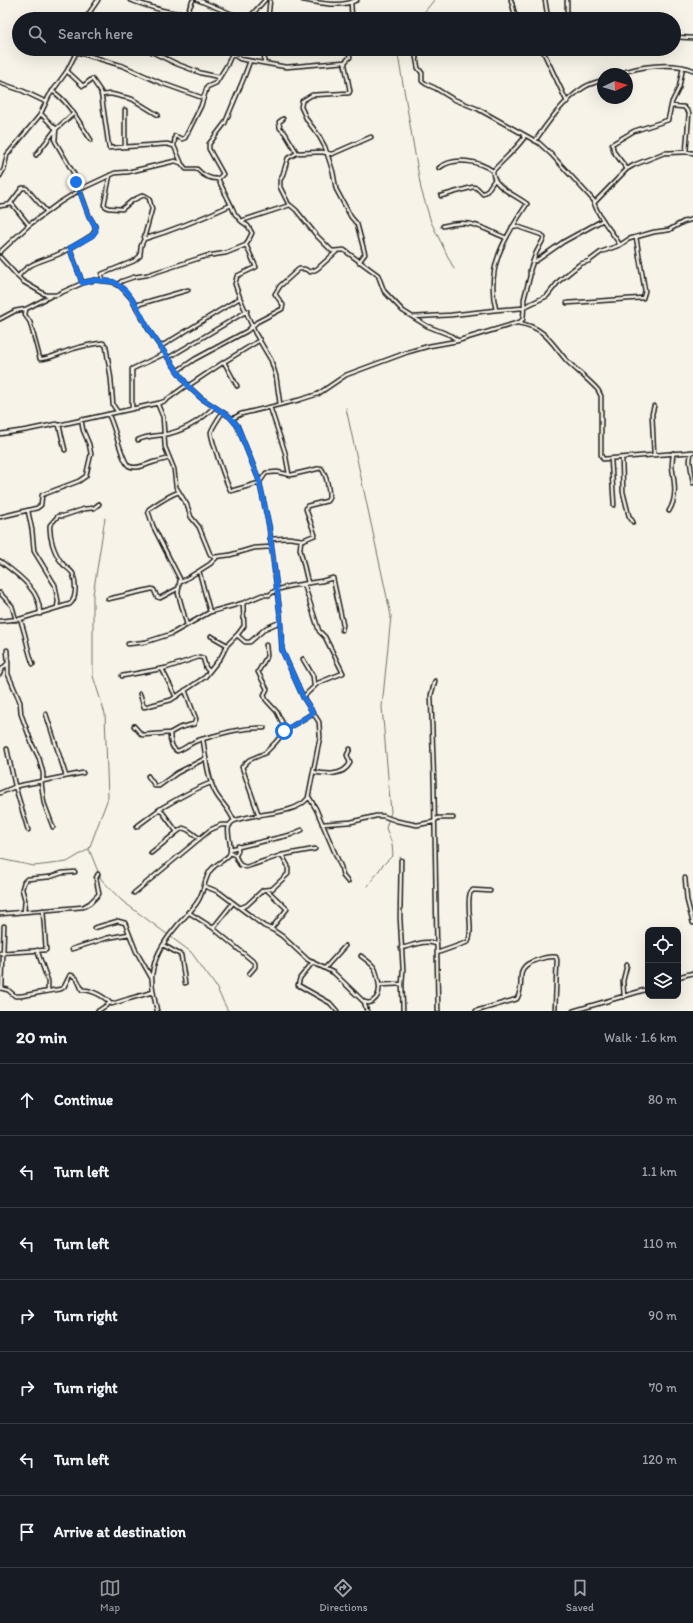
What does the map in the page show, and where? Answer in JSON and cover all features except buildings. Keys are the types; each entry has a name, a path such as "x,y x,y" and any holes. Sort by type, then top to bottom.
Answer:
{"street":[{"path":"90,12 98,0"},
{"path":"130,0 162,10 174,12"},
{"path":"187,12 193,0"},
{"path":"198,0 207,1 230,12"},
{"path":"254,12 265,0"},
{"path":"269,12 270,0"},
{"path":"303,0 336,5 357,0"},
{"path":"511,0 514,12"},
{"path":"544,0 547,12"},
{"path":"567,0 567,12"},
{"path":"349,2 351,12"},
{"path":"681,37 693,38"},
{"path":"0,176 4,169 7,155 41,114 52,91 67,71 74,56"},
{"path":"92,56 123,66 161,83 203,98"},
{"path":"160,56 201,73 219,77"},
{"path":"231,56 216,83 207,87 201,106 185,138 182,139 175,136 174,146 186,169 197,169 202,175 210,179 218,179 223,174 209,148 209,144 225,123 250,61"},
{"path":"235,56 240,59 286,67 345,62 350,56"},
{"path":"264,56 264,63"},
{"path":"416,56 418,68 422,73 421,78 423,83 435,88 453,99 478,109 535,141 552,154 595,202 595,206 603,220 613,232 620,245"},
{"path":"545,56 567,102"},
{"path":"345,62 345,71 350,91 349,93 312,95 303,99 301,107 307,120 319,136 328,154 333,172 334,184 358,228 365,254 359,262"},
{"path":"633,70 641,67 683,67 693,70"},
{"path":"627,169 614,152 612,144 634,131 666,122 669,118 671,106 679,88 683,67"},
{"path":"67,71 83,86 92,79 98,85 101,95 109,148 167,144 174,146"},
{"path":"535,141 546,124 567,102 584,87 597,82"},
{"path":"0,83 46,102"},
{"path":"52,91 59,95 65,102 91,140"},
{"path":"101,95 111,94 132,99 158,115"},
{"path":"671,106 684,107 689,113 686,152"},
{"path":"125,110 125,147"},
{"path":"18,277 28,266 35,262 58,255 92,236 96,231 74,174 55,141 56,129 41,114"},
{"path":"36,155 56,129 73,114"},
{"path":"283,119 279,122 280,128 285,133 297,153"},
{"path":"493,171 504,158 518,146 524,138 523,135"},
{"path":"371,137 332,154 322,152 297,153 288,158 280,180 280,187 289,206 296,210 317,236 332,251 344,250 378,275 384,291 413,318 431,328 450,335 458,341"},
{"path":"595,202 627,169 657,155 686,152 693,153"},
{"path":"0,252 29,225 79,190 110,175 167,164 175,161 181,162"},
{"path":"439,168 463,161 482,165 493,171 495,179 501,186 527,204 506,238 493,271 496,310"},
{"path":"102,280 102,274 134,261 140,256 141,246 152,209 149,198 144,195 133,200 122,209 108,208 104,205 110,175"},
{"path":"117,284 134,277 147,275 206,256 226,253 246,245 252,233 248,226 235,214 218,179"},
{"path":"441,196 474,187 483,194 488,191 495,179"},
{"path":"0,206 10,204 22,188 26,188 47,212"},
{"path":"10,204 12,204 29,225"},
{"path":"144,239 172,230 185,223 231,205"},
{"path":"241,221 289,206"},
{"path":"413,318 524,308 547,296 559,280 580,264 601,252 620,245 629,239 669,230 683,222 693,219"},
{"path":"533,261 536,261 563,242 603,220"},
{"path":"443,226 464,222 506,238"},
{"path":"232,419 241,414 258,412 280,404 300,400 318,394 346,375 381,361 429,346 458,341 517,323 523,319 524,299 529,284 530,270 544,238 542,235 516,226 512,227"},
{"path":"567,303 644,297 645,291 636,237"},
{"path":"246,245 256,267 237,276 235,284 252,326 271,360 276,376 280,404"},
{"path":"70,248 72,257 80,271 82,283"},
{"path":"177,371 283,308 283,305 275,294 276,291 299,269 304,269 310,272 318,269 336,251"},
{"path":"0,257 22,281 46,295 52,296"},
{"path":"0,319 15,311 26,309 82,283 102,280 117,284 126,291 136,305 160,348 187,386 213,408 232,419 237,425 259,483 269,526 282,650 303,697 318,722 320,737 309,797 302,804 269,814 234,821 230,825 228,830 230,853 209,872 198,902 175,927 163,945 156,961 152,979 157,1011"},
{"path":"136,305 188,290"},
{"path":"160,348 240,298"},
{"path":"26,309 25,315 30,322 40,359 87,346 101,343 105,345 111,379 113,405 117,412"},
{"path":"168,358 247,311"},
{"path":"517,323 528,325 539,330 598,390 601,396 601,455 604,459 692,452 690,461 693,483"},
{"path":"0,434 56,424 59,425 107,413 165,402 187,386 260,340"},
{"path":"132,409 132,369 164,354"},
{"path":"224,362 237,386"},
{"path":"159,403 158,405 163,417 165,447 174,469 176,487 187,505 191,517 200,527 210,554 217,557"},
{"path":"654,406 652,414 654,455"},
{"path":"270,407 285,452 289,474"},
{"path":"138,440 147,436 164,435 189,426 205,416 213,408"},
{"path":"107,413 126,464 129,466 140,467 169,458"},
{"path":"222,413 212,428 212,435 229,490 231,491 259,483 266,473 277,472 295,474 321,468 323,471 328,488 329,500 306,507 316,533 314,536 301,540 289,538 270,539"},
{"path":"0,517 17,512 28,511 41,505 42,495 79,481 86,476 91,454 81,419"},
{"path":"59,425 65,450"},
{"path":"670,510 675,493 672,466 673,453"},
{"path":"622,458 623,492 629,516 633,522"},
{"path":"612,459 614,505"},
{"path":"179,492 148,511 153,526 181,582"},
{"path":"0,621 16,620 40,614 72,603 75,591 73,573 61,561 54,548 49,532 50,525 58,516 94,508 99,504"},
{"path":"28,511 32,530 34,552 55,585 58,601 57,608"},
{"path":"301,540 300,549 308,583"},
{"path":"187,625 178,593 178,588 181,582 210,564 217,557 254,548 271,547"},
{"path":"0,561 14,571 36,594 40,606 40,614"},
{"path":"199,571 210,612"},
{"path":"128,644 158,639 171,634 210,612 243,603 262,595 269,595 276,590 332,578 343,625 342,630"},
{"path":"303,697 314,685 343,673 325,637 319,631 304,584"},
{"path":"108,599 152,590 160,598 178,588"},
{"path":"0,593 12,606 16,620"},
{"path":"140,694 144,708 162,704 176,697 201,680 221,657 227,645 237,635 244,624 243,603"},
{"path":"20,619 25,636 26,647 33,664"},
{"path":"237,635 245,642 250,642 266,628 280,622"},
{"path":"211,636 227,645"},
{"path":"266,645 267,656 258,672 267,689 264,695 266,700 277,712 286,730"},
{"path":"7,650 8,674 20,702 21,714 30,740 39,758 43,773 42,781 45,807 53,827"},
{"path":"122,676 162,669 187,662 196,657 204,658 206,668 209,671"},
{"path":"303,659 313,676 314,685"},
{"path":"0,674 0,670 8,663"},
{"path":"162,669 176,697"},
{"path":"435,682 431,695 438,1011"},
{"path":"134,726 142,735 170,733 179,728 194,724 197,721 185,690"},
{"path":"259,816 242,767 249,760 265,753 286,730 313,713"},
{"path":"46,714 66,776"},
{"path":"170,733 171,742 174,749 177,751 199,740 237,730 264,728"},
{"path":"203,740 212,783 217,795 228,808 234,821"},
{"path":"7,749 15,786 28,830"},
{"path":"313,772 330,774 345,769 350,763 347,755 350,749"},
{"path":"148,776 155,786 159,786 177,773 206,758"},
{"path":"0,793 15,786 83,773"},
{"path":"136,827 160,809 175,802 194,789 212,783"},
{"path":"309,797 316,809 341,867 343,876 348,882"},
{"path":"160,809 177,832"},
{"path":"322,824 350,822 376,816 383,816 397,821 417,825 433,822 438,818 453,818"},
{"path":"134,893 199,838 216,827 226,824 230,825"},
{"path":"151,852 183,828 199,838"},
{"path":"230,849 290,835 302,830"},
{"path":"236,856 238,846"},
{"path":"230,853 236,856 240,865 244,867 282,854 315,849"},
{"path":"239,908 248,905 263,890 272,889 288,872 288,866 282,854"},
{"path":"401,860 401,948 404,977 402,984 403,1011"},
{"path":"24,912 25,900 22,889 24,882 27,879 50,877 62,873 75,872"},
{"path":"0,914 83,906 90,904 99,894 96,878 98,874"},
{"path":"685,878 687,900 693,923"},
{"path":"204,886 215,890 264,926 272,929 287,939 304,957 334,973 364,1002 367,1011"},
{"path":"267,890 287,909 272,929"},
{"path":"437,953 468,942 470,937 470,893 473,890 490,891"},
{"path":"213,928 233,903"},
{"path":"1,953 43,950 46,948 43,910"},
{"path":"188,912 213,928 255,963 255,967 249,974"},
{"path":"94,928 122,921 127,926 136,951 152,979"},
{"path":"4,926 1,953 1,988 8,990 16,996 61,989 64,987 70,975 76,977 82,990 86,989 105,996 110,1003"},
{"path":"72,949 107,938 129,934"},
{"path":"401,948 423,942 436,944"},
{"path":"163,945 181,955 185,984"},
{"path":"325,968 344,946"},
{"path":"37,950 48,981 48,990"},
{"path":"361,956 374,965 377,971 379,994 375,999 369,1002 364,1002"},
{"path":"476,1011 517,999 520,993 522,971 525,965 551,956 556,957 557,960 555,1011"},
{"path":"313,962 300,978 298,985 330,1003 337,1011"},
{"path":"624,997 624,981 627,965"},
{"path":"681,976 693,973"},
{"path":"378,985 402,984"},
{"path":"573,1011 645,990"},
{"path":"98,1011 110,1003 112,1004 128,998 153,992"},
{"path":"588,1007 591,1011"}],"waterway":[{"path":"425,12 434,0"},
{"path":"398,56 421,189 431,222 454,269"},
{"path":"346,408 391,616 382,707 391,812 386,828 392,844 393,855 382,866 368,886"},
{"path":"105,518 93,595 93,676 105,714 108,798 89,849 101,879 121,900 191,952 215,985 228,1011"},
{"path":"0,859 34,866 67,862 89,849"}],"route":[{"path":"76,182 96,231 92,236 70,248 72,257 80,271 82,283 95,280 114,282 126,291 136,305 150,332 181,378 201,398 218,411 234,420 241,433 244,446 256,471 269,526 280,614 282,650 303,697 313,713 284,731"}]}
